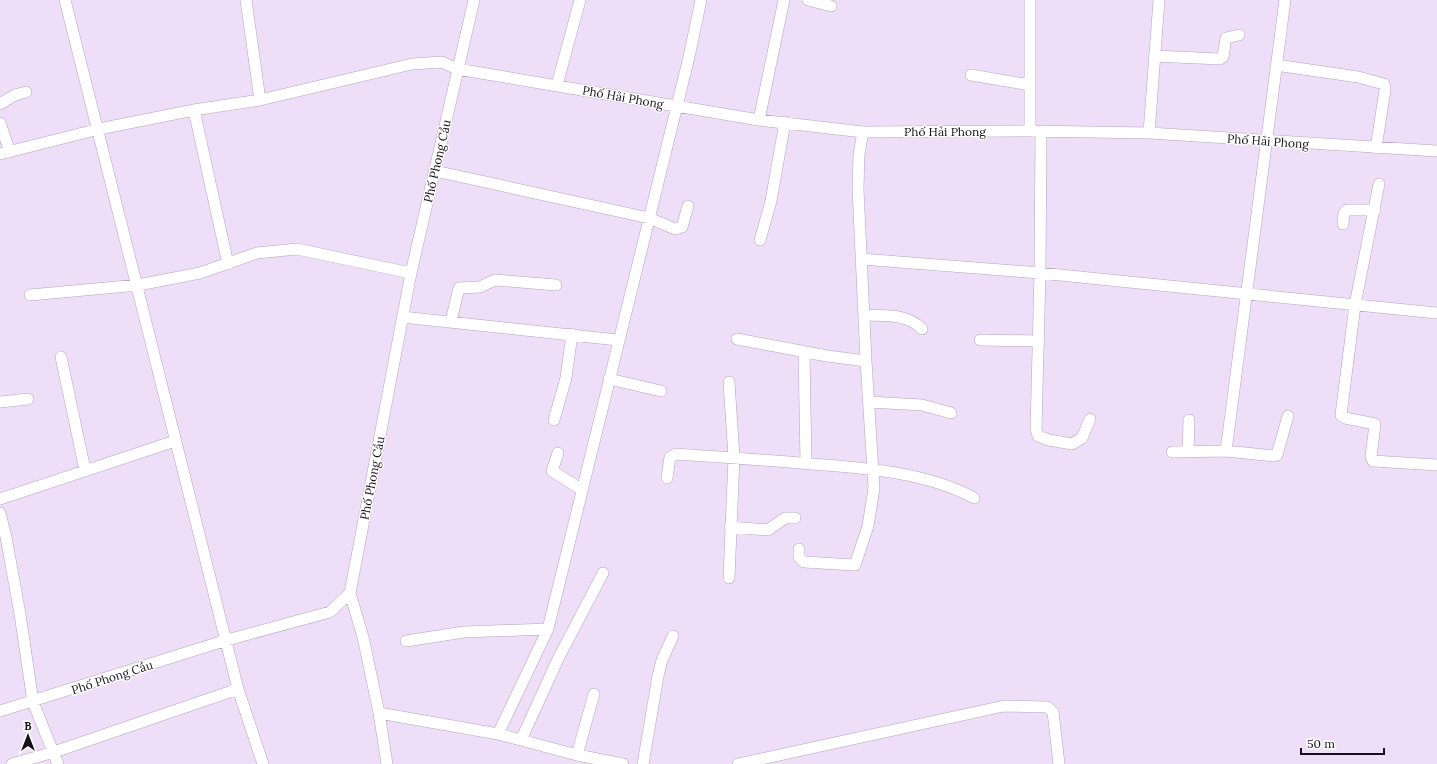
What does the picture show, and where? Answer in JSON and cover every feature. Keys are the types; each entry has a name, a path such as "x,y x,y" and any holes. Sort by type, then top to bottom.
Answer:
{"street":[{"path":"65,0 138,284 175,441 227,640 238,689 263,764"},
{"path":"246,0 260,100"},
{"name":"Phố Phong Cầu","path":"0,711 227,640 330,612 350,593 411,273 474,0"},
{"path":"557,85 580,0"},
{"path":"510,738 548,628 701,0"},
{"path":"759,120 784,0"},
{"path":"808,0 831,6"},
{"path":"1030,0 1030,85 1036,131 1040,273 1036,429 1038,436 1049,440 1072,444 1082,438 1090,419"},
{"path":"1149,133 1154,56 1160,0"},
{"path":"1226,451 1265,141 1285,0"},
{"path":"1154,56 1220,59 1223,57 1226,38 1239,35"},
{"name":"Phố Hải Phong","path":"5,153 99,129 194,110 260,100 412,64 442,62 457,69 557,85 676,107 759,120 860,131 1036,131 1149,133 1437,151"},
{"path":"1276,65 1358,77 1384,84 1385,90 1376,148"},
{"path":"971,75 1030,85"},
{"path":"0,104 15,95 26,92"},
{"path":"194,110 228,264"},
{"path":"760,240 771,201 785,122"},
{"path":"0,123 5,153"},
{"path":"799,549 799,557 804,562 855,565 865,537 872,505 874,469 866,361 858,189 860,131"},
{"path":"435,170 649,218 675,229 682,227 688,206"},
{"path":"1379,184 1355,305 1341,415 1345,418 1375,424 1371,457 1373,461 1437,465"},
{"path":"1343,224 1344,213 1347,210 1375,210"},
{"path":"30,295 138,284 200,273 257,253 297,249 411,273"},
{"path":"861,259 1040,273 1437,313"},
{"path":"451,322 459,288 476,288 495,280 556,285"},
{"path":"864,315 907,318 916,322 922,329"},
{"path":"402,317 618,340"},
{"path":"554,420 566,378 572,334"},
{"path":"737,339 804,352 866,361"},
{"path":"980,340 1039,341"},
{"path":"804,352 806,463"},
{"path":"61,357 85,470"},
{"path":"609,379 662,391"},
{"path":"728,382 734,457 728,578"},
{"path":"0,402 28,400"},
{"path":"869,402 922,405 951,413"},
{"path":"1172,452 1226,451 1274,456 1277,455 1288,416"},
{"path":"1188,452 1189,420"},
{"path":"0,499 175,441"},
{"path":"558,453 552,471 581,489"},
{"path":"667,478 672,455 734,457 874,469 940,484 974,498"},
{"path":"0,513 6,537 20,614 32,702 58,764"},
{"path":"730,527 768,530 785,518 795,518"},
{"path":"510,738 558,659 603,573"},
{"path":"350,593 363,637 379,713 387,764"},
{"path":"406,641 464,632 548,628"},
{"path":"643,764 658,676 673,636"},
{"path":"12,764 54,752 238,689"},
{"path":"577,755 594,694"},
{"path":"738,764 1004,706 1047,707 1054,712 1060,764"},
{"path":"379,713 510,738 577,755 623,764"}]}
